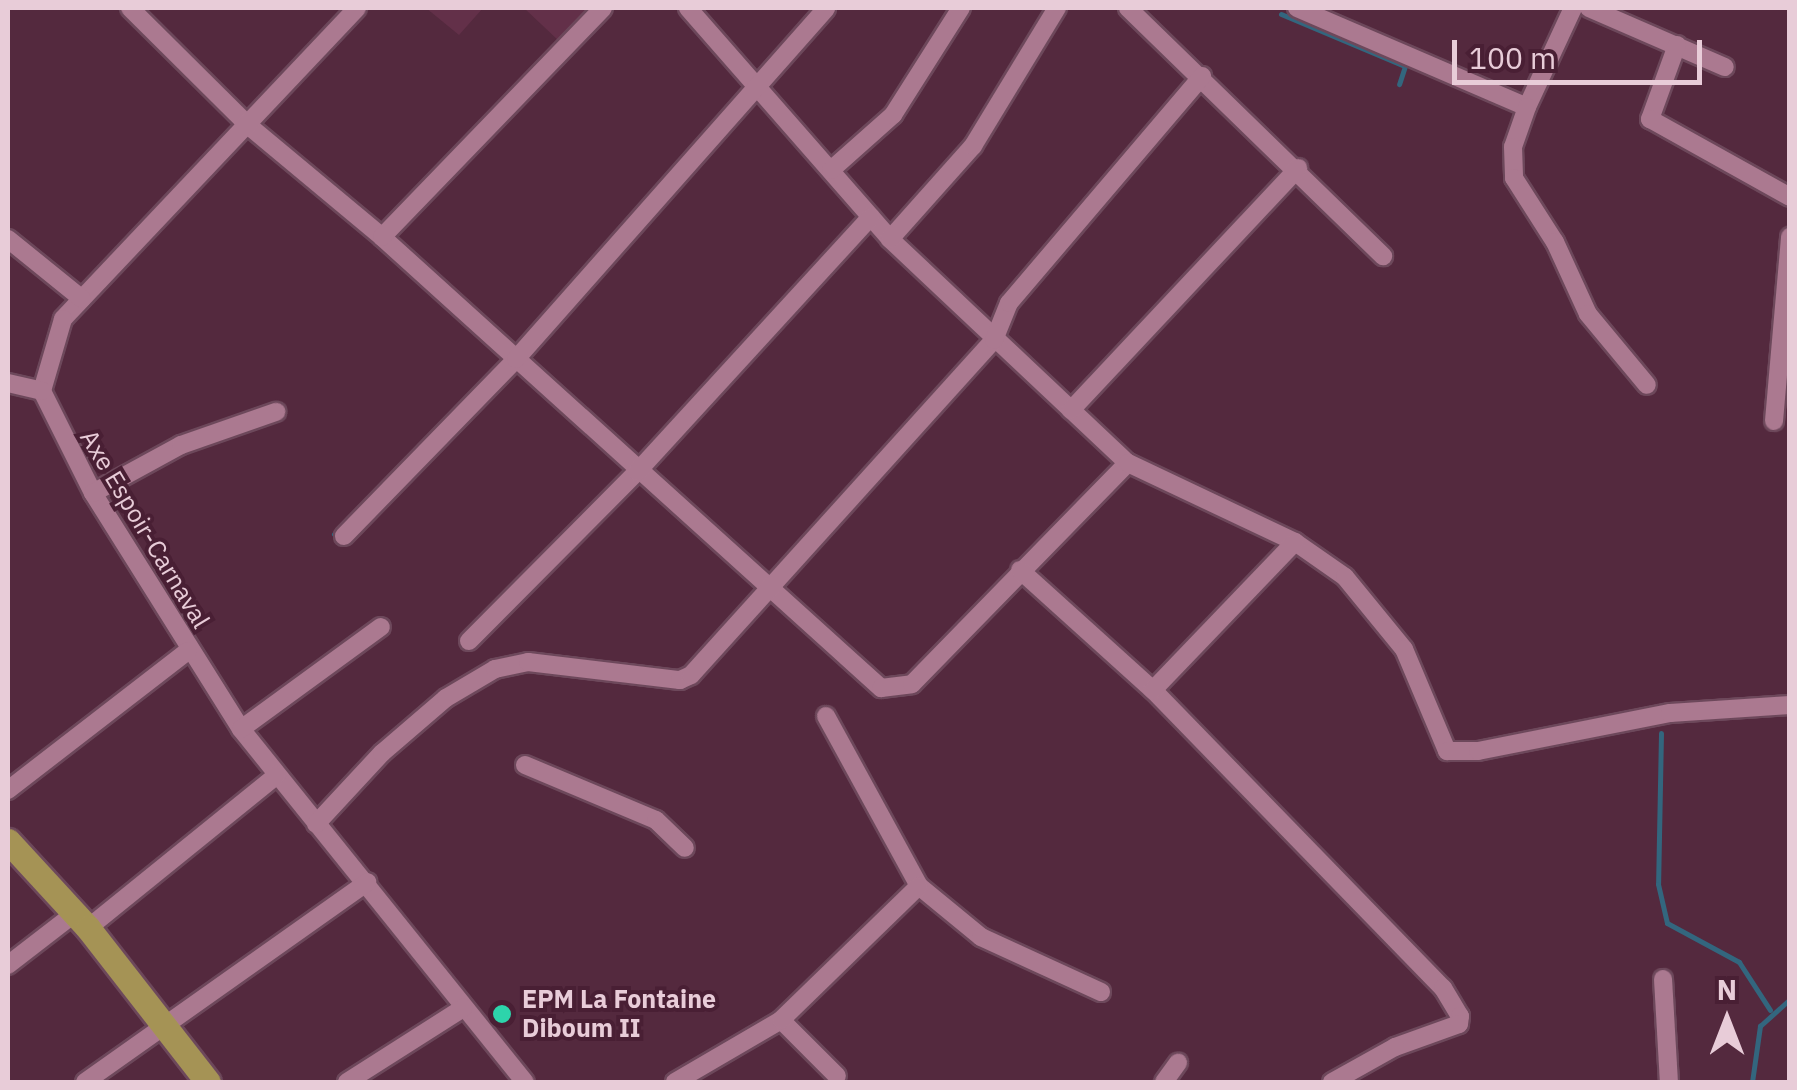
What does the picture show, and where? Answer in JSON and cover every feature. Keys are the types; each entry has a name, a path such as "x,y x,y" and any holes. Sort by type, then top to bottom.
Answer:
{"main road":[{"path":"8,841 81,921 208,1082"}],"street":[{"path":"130,8 249,126 382,237 637,472 882,688 901,690 1128,463"},
{"path":"8,384 42,391 50,348 82,299 357,8"},
{"path":"382,237 603,8"},
{"path":"688,8 756,92 832,170 890,239 1128,463 1295,542 1378,610 1404,649 1447,751 1478,751 1670,713 1790,705"},
{"path":"344,536 516,359 756,92 826,8"},
{"path":"832,170 893,114 960,8"},
{"path":"890,239 973,146 1057,8"},
{"path":"1128,8 1298,168 1383,256"},
{"path":"1297,8 1527,107"},
{"path":"1573,8 1549,71 1527,107 1513,148 1514,178 1555,242 1588,314 1648,385"},
{"path":"1590,8 1726,67"},
{"path":"1676,46 1650,120 1790,197"},
{"path":"316,824 382,753 476,679 528,662 680,680 702,666 994,340 1009,303 1202,76"},
{"path":"1071,410 1298,168"},
{"path":"469,641 637,472 870,216"},
{"path":"1774,421 1790,236"},
{"path":"8,239 82,299"},
{"name":"Axe Espoir-Carnaval","path":"42,391 92,493 188,651 241,729 526,1082"},
{"path":"92,493 182,446 276,412"},
{"path":"1153,690 1295,542"},
{"path":"1020,570 1153,690 1443,988 1460,1016 1459,1024 1395,1047 1332,1082"},
{"path":"241,729 381,628"},
{"path":"8,790 188,651"},
{"path":"826,716 919,886 981,937 1101,992"},
{"path":"526,765 656,820 686,848"},
{"path":"8,965 81,921 277,775"},
{"path":"85,1082 367,882"},
{"path":"675,1082 782,1020 919,886"},
{"path":"1663,979 1669,1082"},
{"path":"347,1082 463,1008"},
{"path":"782,1020 837,1076"},
{"path":"1164,1082 1178,1063"}],"shaded area":[{"path":"426,8 483,8 459,35"},
{"path":"524,8 593,8 560,42"}],"waterway":[{"path":"1281,14 1405,66 1399,84"},
{"path":"334,534 419,446"},
{"path":"1661,733 1658,884 1667,923 1739,962 1770,1010"},
{"path":"1752,1082 1760,1026 1790,999"}],"place":[{"name":"EPM La Fontaine Diboum II","path":"502,1014"}]}
